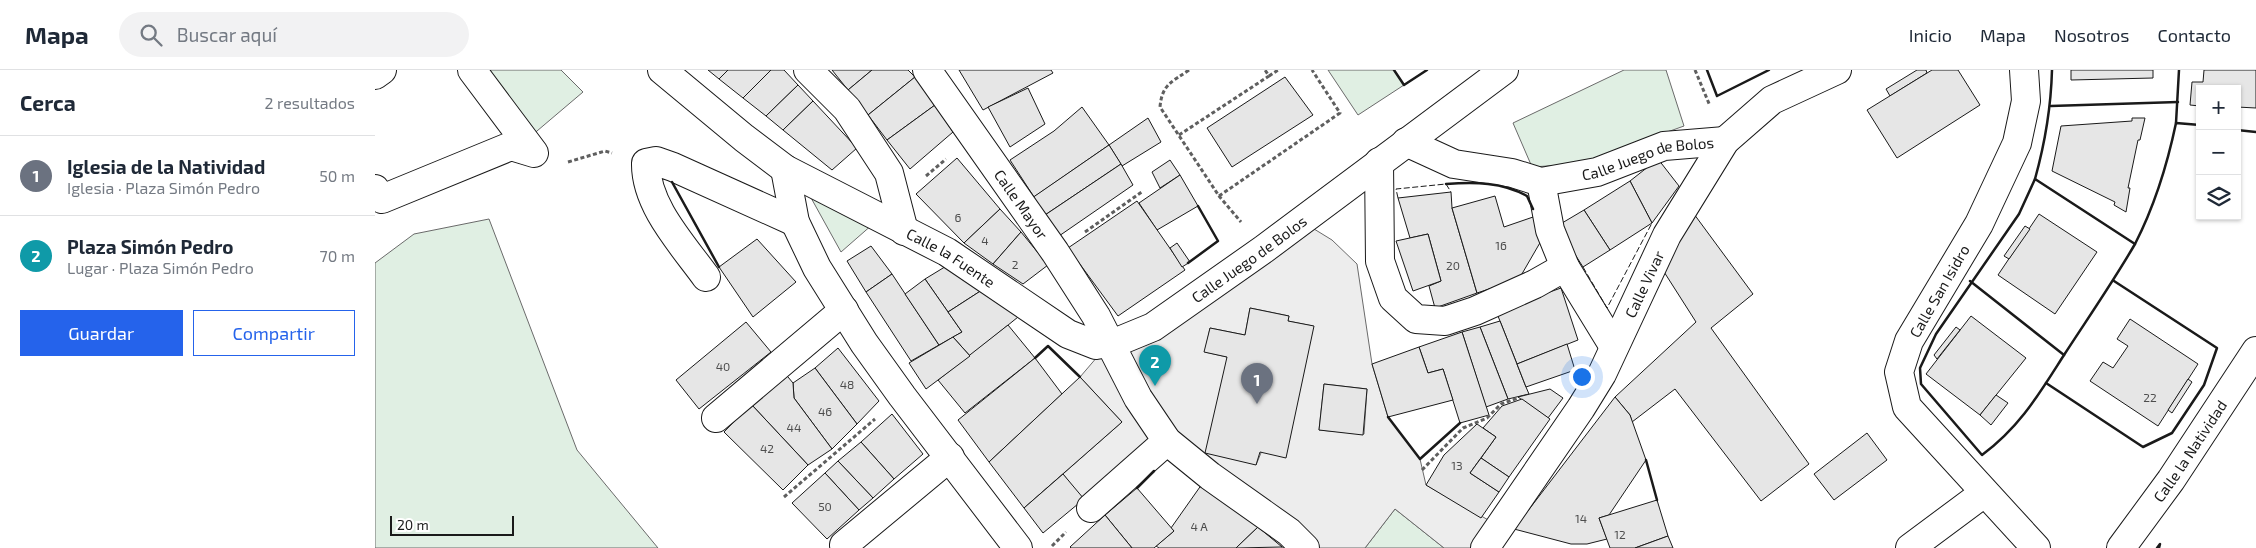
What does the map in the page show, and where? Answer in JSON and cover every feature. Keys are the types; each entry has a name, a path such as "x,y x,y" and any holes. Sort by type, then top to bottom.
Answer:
{"street":[{"path":"375,75 382,70"},
{"path":"375,189 382,199 511,146 534,153 472,70"},
{"path":"662,70 743,138 785,169 904,231"},
{"name":"Calle la Fuente","path":"808,70 847,109 889,173 904,231 947,252 1068,334 1096,345 1110,342"},
{"name":"Calle Mayor","path":"927,70 1055,252 1110,342 1138,398 1167,441 1210,476 1289,532 1305,548"},
{"name":"Calle Juego de Bolos","path":"1110,342 1153,327 1264,250 1504,70"},
{"name":"Calle Vivar","path":"1496,545 1602,374 1667,235 1725,141 1772,100 1837,70"},
{"name":"Calle San Isidro","path":"2024,70 2026,101 2017,143 1979,224 1909,341 1899,372 1907,407 2036,548"},
{"name":"Calle Juego de Bolos","path":"1406,142 1455,164 1512,173 1541,182 1597,172 1664,146 1725,141"},
{"path":"706,277 661,211 645,178 646,163 656,161 673,167 795,222"},
{"path":"1379,162 1380,261 1393,298 1416,318 1445,321 1475,311 1535,284 1565,267"},
{"path":"785,169 795,222 817,268 902,396 1019,548"},
{"path":"1541,182 1550,230 1565,267 1614,346"},
{"path":"716,418 844,310"},
{"name":"Calle la Natividad","path":"2121,548 2171,480 2256,351"},
{"path":"1091,508 1167,441"},
{"path":"844,545 950,457"},
{"path":"1910,548 1984,493"}],"path":[{"path":"1189,70 1161,93 1160,107 1219,196 1264,250"},
{"path":"1265,70 1269,76"},
{"path":"1179,135 1278,70"},
{"path":"1219,196 1340,113 1312,70"},
{"path":"897,200 973,135"},
{"path":"1055,252 1143,191"},
{"path":"784,497 902,396"},
{"path":"1422,470 1463,428 1487,418 1501,404 1518,398"}],"green space":[{"path":"472,70 561,70 583,92 524,142"},
{"path":"1328,70 1394,70 1404,85 1358,115"},
{"path":"1624,70 1666,70 1684,126 1578,164 1532,167 1513,123"},
{"path":"810,196 873,224 841,252"},
{"path":"489,219 577,450 658,548 375,548 375,263 414,234"},
{"path":"1395,509 1444,548 1365,548"}],"shaded area":[{"path":"1301,221 1332,240 1357,264 1372,364 1388,417 1420,459 1426,485 1499,526 1486,548 1444,548 1395,509 1365,548 1283,548 1167,458 1099,521 1063,474 1122,422 1080,377 1110,342","holes":["1250,308 1289,316 1288,321 1313,326 1256,465 1227,357 1205,352 1210,328 1245,335","1324,384 1367,389 1364,434 1319,430"]}],"building":[{"path":"708,70 728,70 719,79"},
{"path":"728,70 771,70 743,98 719,79"},
{"path":"771,70 784,70 798,85 766,116 743,98"},
{"path":"832,70 872,70 848,90"},
{"path":"872,70 908,70 915,77 868,115 848,90"},
{"path":"959,70 1051,70 1053,73 983,110"},
{"path":"1917,70 1926,70 1927,73 1890,96 1886,89"},
{"path":"1932,70 1958,70 1980,105 1897,158 1867,110"},
{"path":"2071,70 2153,70 2153,78 2071,80"},
{"path":"2204,70 2256,70 2256,108 2241,107 2241,85 2196,85 2196,106 2190,105 2192,82 2203,82"},
{"path":"915,77 935,105 887,140 868,115"},
{"path":"1285,77 1313,115 1232,167 1207,128"},
{"path":"798,85 813,101 783,130 766,116"},
{"path":"1028,88 1045,124 1010,147 988,107"},
{"path":"813,101 857,148 832,170 783,130"},
{"path":"935,105 953,132 910,169 887,140"},
{"path":"1082,107 1109,145 1034,197 1010,160 1054,131"},
{"path":"1148,118 1161,142 1122,166 1109,145"},
{"path":"2132,118 2145,118 2140,140 2138,140 2128,188 2130,188 2126,212 2114,205 2115,202 2052,171 2061,126 2132,121"},
{"path":"1109,145 1121,164 1045,215 1032,198"},
{"path":"957,158 1000,209 964,243 916,194"},
{"path":"1658,159 1679,186 1652,223 1630,181"},
{"path":"1170,160 1180,175 1160,188 1152,172"},
{"path":"1121,164 1133,185 1059,236 1045,215"},
{"path":"1180,175 1198,206 1157,230 1139,203"},
{"path":"1630,181 1652,223 1610,250 1584,210"},
{"path":"1451,192 1452,208 1477,293 1435,308 1429,286 1441,281 1428,234 1410,238 1398,198"},
{"path":"1495,196 1504,227 1536,216 1541,241 1519,279 1477,293 1452,208"},
{"path":"1137,201 1185,270 1118,316 1068,248"},
{"path":"1000,209 1021,232 993,264 964,243"},
{"path":"1584,210 1610,250 1583,267 1557,226"},
{"path":"1694,214 1753,294 1711,328 1809,464 1761,501 1675,389 1632,422 1630,415 1615,397 1696,322 1659,264"},
{"path":"2039,214 2097,252 2055,314 1998,275"},
{"path":"2025,226 2030,229 2009,259 2004,256"},
{"path":"1021,232 1048,265 1023,284 993,264"},
{"path":"1428,234 1441,281 1413,291 1396,241"},
{"path":"757,239 796,282 753,317 719,267"},
{"path":"1177,243 1190,262 1182,267 1170,248"},
{"path":"871,246 892,274 866,292 847,261"},
{"path":"948,265 982,290 948,312 925,279"},
{"path":"892,274 939,345 911,361 866,292"},
{"path":"925,279 962,332 939,345 905,294"},
{"path":"1561,288 1578,340 1517,364 1496,311"},
{"path":"982,290 1018,317 970,356 953,337 962,332 948,312"},
{"path":"1250,308 1289,316 1288,321 1314,326 1286,458 1260,452 1256,465 1205,453 1227,357 1204,352 1210,328 1245,335"},
{"path":"1971,316 2026,358 1980,415 1926,374"},
{"path":"2130,319 2198,364 2158,426 2090,381 2103,362 2113,368 2128,346 2117,339"},
{"path":"1500,321 1529,394 1508,399 1480,327"},
{"path":"746,322 771,352 699,409 676,380"},
{"path":"1008,325 1035,358 965,413 938,380"},
{"path":"1480,327 1508,399 1486,407 1462,332"},
{"path":"1956,327 1960,330 1937,359 1934,355"},
{"path":"1462,332 1489,415 1460,423 1443,369 1428,373 1419,347"},
{"path":"953,337 970,356 926,389 909,363"},
{"path":"1567,344 1575,370 1526,387 1517,364"},
{"path":"1419,347 1428,373 1443,369 1453,400 1388,417 1372,364"},
{"path":"838,348 879,401 857,424 815,368"},
{"path":"1035,358 1062,394 989,462 958,420"},
{"path":"815,368 857,424 832,449 794,398 793,383"},
{"path":"783,371 793,383 794,398 832,449 808,465 751,404"},
{"path":"1080,377 1122,422 1024,508 989,462"},
{"path":"2188,379 2192,382 2172,413 2168,410"},
{"path":"1324,384 1367,389 1363,435 1319,430"},
{"path":"1550,389 1563,398 1548,418 1518,397"},
{"path":"1996,395 2008,403 1991,425 1980,415"},
{"path":"1615,397 1630,415 1646,460 1609,515 1599,518 1607,539 1587,544 1571,544 1514,529"},
{"path":"1522,399 1550,419 1509,477 1481,458 1496,437 1483,428 1502,406"},
{"path":"751,404 808,465 783,490 724,432"},
{"path":"892,414 923,454 894,479 861,442"},
{"path":"1477,424 1496,437 1470,473 1499,492 1481,518 1426,485 1444,455"},
{"path":"1867,433 1887,460 1834,500 1814,474"},
{"path":"861,442 894,479 873,498 838,461"},
{"path":"1481,458 1509,477 1499,492 1470,473"},
{"path":"838,461 873,498 859,510 825,473"},
{"path":"825,473 859,510 827,539 792,503"},
{"path":"1063,474 1084,499 1043,533 1024,508"},
{"path":"1202,484 1258,527 1236,548 1159,548 1156,546 1174,531 1171,528"},
{"path":"1137,488 1174,531 1154,548 1132,548 1105,515"},
{"path":"1657,500 1668,536 1635,548 1610,548 1599,518"},
{"path":"1105,515 1132,548 1070,547"},
{"path":"1258,527 1282,547 1236,548"},
{"path":"1668,536 1673,548 1635,548"}],"fence":[{"path":"1398,198 1396,189 1446,184 1451,192"},
{"path":"1583,267 1607,308 1652,223"}],"wall":[{"path":"1394,70 1404,85 1427,70"},
{"path":"1707,70 1717,96 1769,70"},
{"path":"2035,179 2047,125 2052,70"},
{"path":"2176,123 2179,70"},
{"path":"2051,106 2178,102"},
{"path":"2135,244 2149,215 2160,185 2176,123 2196,125"},
{"path":"2241,130 2256,132"},
{"path":"2035,179 2135,244 2028,409 2007,433 1982,455 1921,384 1920,368 1936,334 2019,214 2035,179"},
{"path":"672,182 719,267"},
{"path":"1446,184 1478,183 1508,188 1527,196 1533,209"},
{"path":"1188,263 1218,241 1198,206"},
{"path":"1970,281 2064,355"},
{"path":"2046,383 2143,447 2172,433 2204,385 2217,348 2114,281"},
{"path":"1035,358 1048,346 1080,377"},
{"path":"1388,417 1420,459 1460,423"},
{"path":"1646,460 1657,500"},
{"path":"1137,488 1154,471"},
{"path":"2157,548 2160,544 2159,548"}],"place":[{"name":"Plaza Simón Pedro","path":"1155,386"},
{"name":"Iglesia de la Natividad","path":"1257,404"}]}
